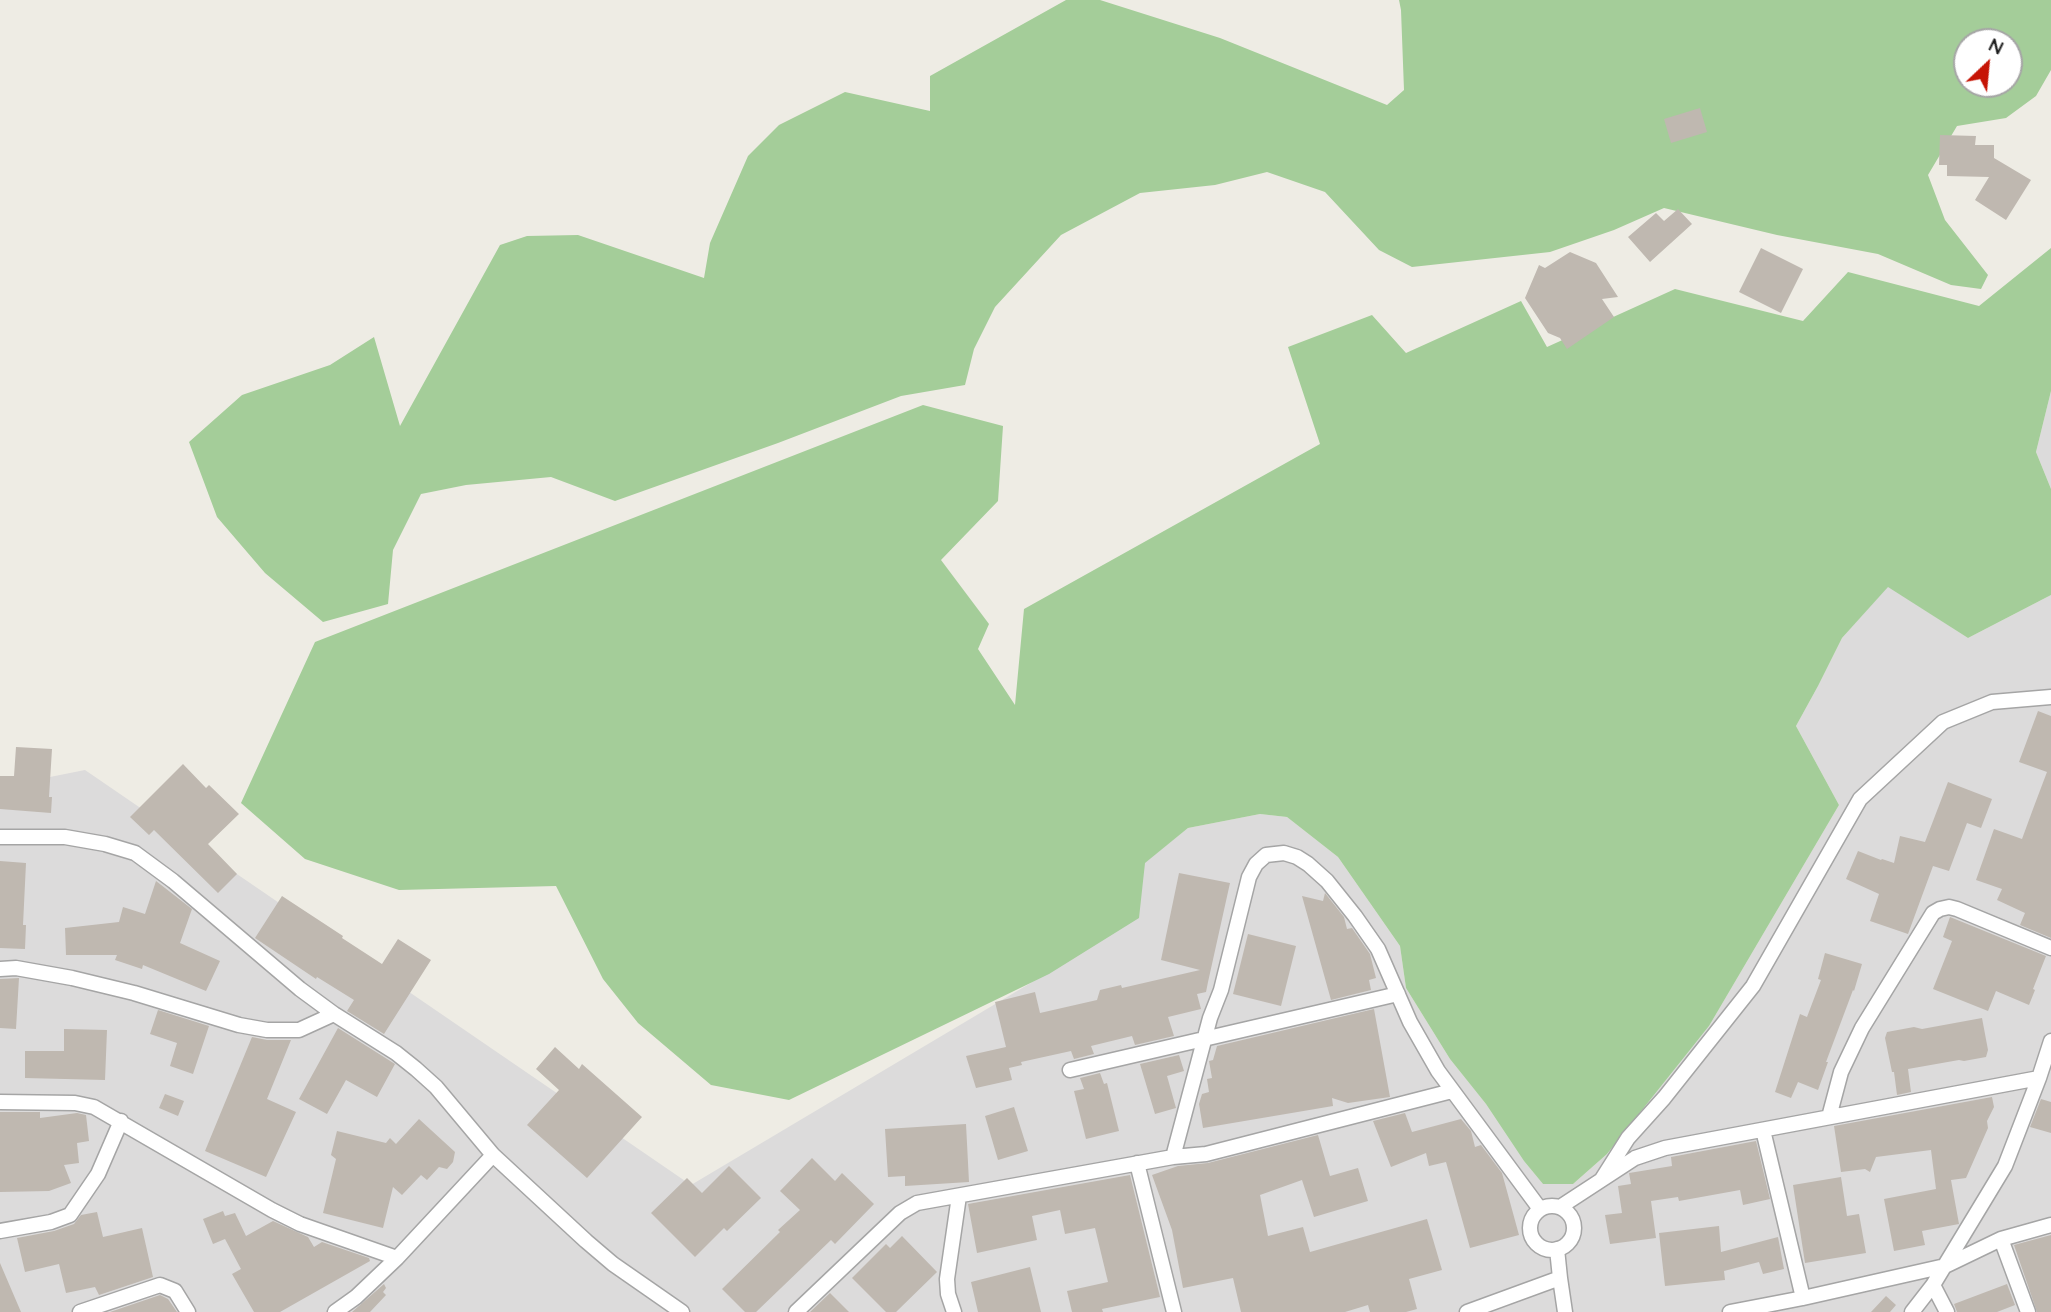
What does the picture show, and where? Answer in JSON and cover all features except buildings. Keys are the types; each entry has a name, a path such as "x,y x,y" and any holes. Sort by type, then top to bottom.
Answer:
{"street":[{"path":"1602,1179 1628,1138 1664,1098 1754,986 1860,799 1943,722 1992,702 2051,697"},
{"path":"0,836 65,837 135,853 173,881 300,989 396,1053 436,1087 493,1155 586,1241 613,1264 682,1312"},
{"path":"1173,1157 1227,967 1249,877 1256,864 1266,855 1284,853 1308,864 1327,881 1378,949 1410,1022 1438,1072 1540,1209"},
{"path":"1829,1117 1841,1072 1861,1028 1933,913 1950,907 1957,909 2051,948"},
{"path":"0,969 16,968 72,978 134,993 239,1026 267,1030 299,1030 334,1014"},
{"path":"1070,1070 1398,994"},
{"path":"1912,1312 1933,1285 2005,1166 2051,1041"},
{"path":"1560,1207 1635,1158 1665,1148 2039,1078"},
{"path":"796,1312 900,1213 917,1203 1173,1157 1206,1154 1452,1091"},
{"path":"0,1102 75,1102 94,1107 300,1224 397,1258"},
{"path":"0,1231 51,1222 71,1215 98,1174 121,1121"},
{"path":"1763,1130 1803,1298"},
{"path":"335,1312 356,1297 397,1258 493,1155"},
{"path":"1138,1163 1174,1312"},
{"path":"954,1312 948,1294 947,1279 959,1195"},
{"path":"1560,1207 1570,1216 1574,1230 1569,1242 1557,1250 1548,1250 1534,1240 1530,1232 1531,1223 1540,1209 1560,1207"},
{"path":"1730,1312 1945,1266 2000,1239 2051,1225"},
{"path":"2000,1239 2028,1312"},
{"path":"1557,1250 1565,1312"},
{"path":"1467,1312 1560,1278"},
{"path":"80,1312 160,1285 175,1291 188,1312"},
{"path":"1933,1285 1947,1312"}],"shaded area":[{"path":"2051,391 2051,489 2036,452"},
{"path":"1888,586 1968,638 2051,595 2051,1312 0,1312 0,787 85,770 691,1185 1081,953 1145,862 1188,828 1260,814 1287,817 1338,857 1400,946 1406,988 1450,1059 1486,1104 1524,1161 1543,1184 1573,1184 1607,1154 1709,1026 1839,805 1796,726 1842,638"}],"green space":[{"path":"1066,0 1100,0 1220,38 1387,105 1404,90 1399,0 2051,0 2051,70 2036,96 2006,118 1957,126 1928,175 1945,220 1988,275 1981,289 1951,285 1878,254 1777,235 1664,208 1614,230 1550,252 1412,267 1379,250 1325,192 1267,172 1215,185 1140,193 1061,235 995,307 974,349 965,385 901,396 615,501 551,477 466,485 421,494 393,550 388,604 323,622 265,573 217,517 189,442 242,395 330,365 374,337 400,426 500,245 527,236 578,235 704,278 710,243 748,156 779,125 845,92 930,111 930,76"},
{"path":"2051,248 2051,391 2036,452 2051,489 2051,595 1968,638 1888,587 1842,638 1796,726 1839,805 1709,1026 1607,1154 1573,1184 1543,1184 1524,1161 1486,1104 1450,1059 1406,988 1400,946 1338,857 1287,817 1260,814 1188,828 1145,863 1139,918 1049,974 789,1100 711,1085 638,1023 603,979 556,886 399,890 305,859 241,803 315,642 923,405 1003,426 998,501 941,560 989,624 978,649 1015,705 1024,609 1320,444 1288,347 1372,315 1406,353 1521,301 1547,347 1675,289 1803,321 1848,272 1979,306"}]}
